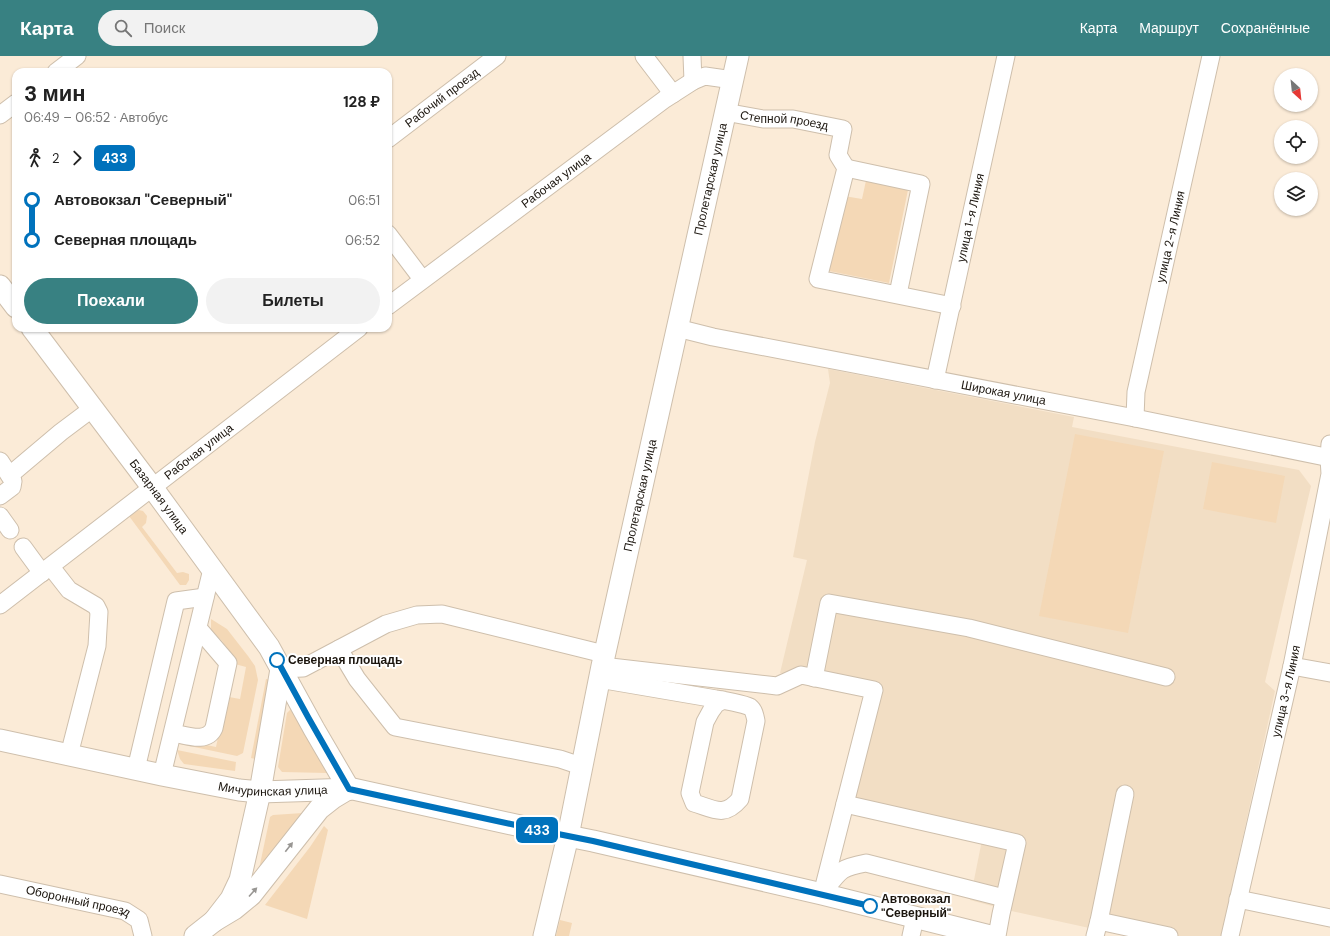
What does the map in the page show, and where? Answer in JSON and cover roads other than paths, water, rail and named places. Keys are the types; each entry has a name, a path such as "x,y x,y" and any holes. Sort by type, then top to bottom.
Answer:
{"main road":[{"name":"Пролетарская улица","path":"544,936 568,836 602,666 738,56"},
{"path":"0,286 12,302"},
{"name":"Базарная улица","path":"35,332 152,487 269,647 349,789"},
{"path":"195,936 214,920 231,899 240,880 260,792 281,669"},
{"name":"Мичуринская улица","path":"0,740 239,790 260,792 349,789 568,836 822,894 913,927 990,936"},
{"path":"214,920 234,909 251,895 319,809 333,798 349,789"}],"street":[{"path":"61,68 77,56"},
{"name":"Рабочий проезд","path":"392,137 497,56"},
{"path":"644,56 673,94"},
{"path":"692,56 693,81"},
{"name":"улица 1-я Линия","path":"935,380 1006,56"},
{"name":"улица 2-я Линия","path":"1135,418 1136,392 1210,56"},
{"name":"Рабочая улица","path":"392,303 422,279 673,94 693,81 705,76 732,80"},
{"path":"0,115 12,106"},
{"name":"Степной проезд","path":"725,112 762,119 793,119 843,129 838,155 846,168"},
{"path":"898,294 921,184 846,168 818,279 952,306"},
{"path":"392,239 422,279"},
{"name":"Широкая улица","path":"677,328 713,337 935,380 1330,453"},
{"name":"Рабочая улица","path":"0,605 354,332"},
{"path":"10,475 61,432 93,408"},
{"name":"улица 3-я Линия","path":"1230,936 1292,666 1330,474 1330,453"},
{"path":"0,461 13,481 12,487 0,496"},
{"path":"23,547 69,590 96,606 99,612 97,646 69,755"},
{"path":"162,775 212,569"},
{"path":"136,769 176,601 205,597"},
{"path":"814,678 829,603 970,628 1166,677"},
{"path":"281,669 303,668 386,624 417,615 442,614 602,666 750,707 755,713 756,721 740,799 733,807 725,811 716,810 694,803 690,794 705,722 710,711 722,700"},
{"path":"173,733 204,737 210,734 214,728 228,663 198,628"},
{"path":"339,649 356,679 395,727 560,760 581,766"},
{"path":"602,666 777,686 801,675 874,690 822,894"},
{"path":"1292,666 1330,673"},
{"path":"1125,794 1097,929 1169,936"},
{"path":"845,804 1017,843 997,936"},
{"path":"822,894 837,875 846,867 866,863 1004,898"},
{"name":"Оборонный проезд","path":"0,884 125,911 139,920 143,936"},
{"path":"1238,899 1330,918"}],"place":[{"name":"Северная площадь","path":"277,660"},
{"name":"Автовокзал \"Северный\"","path":"870,906"}]}
